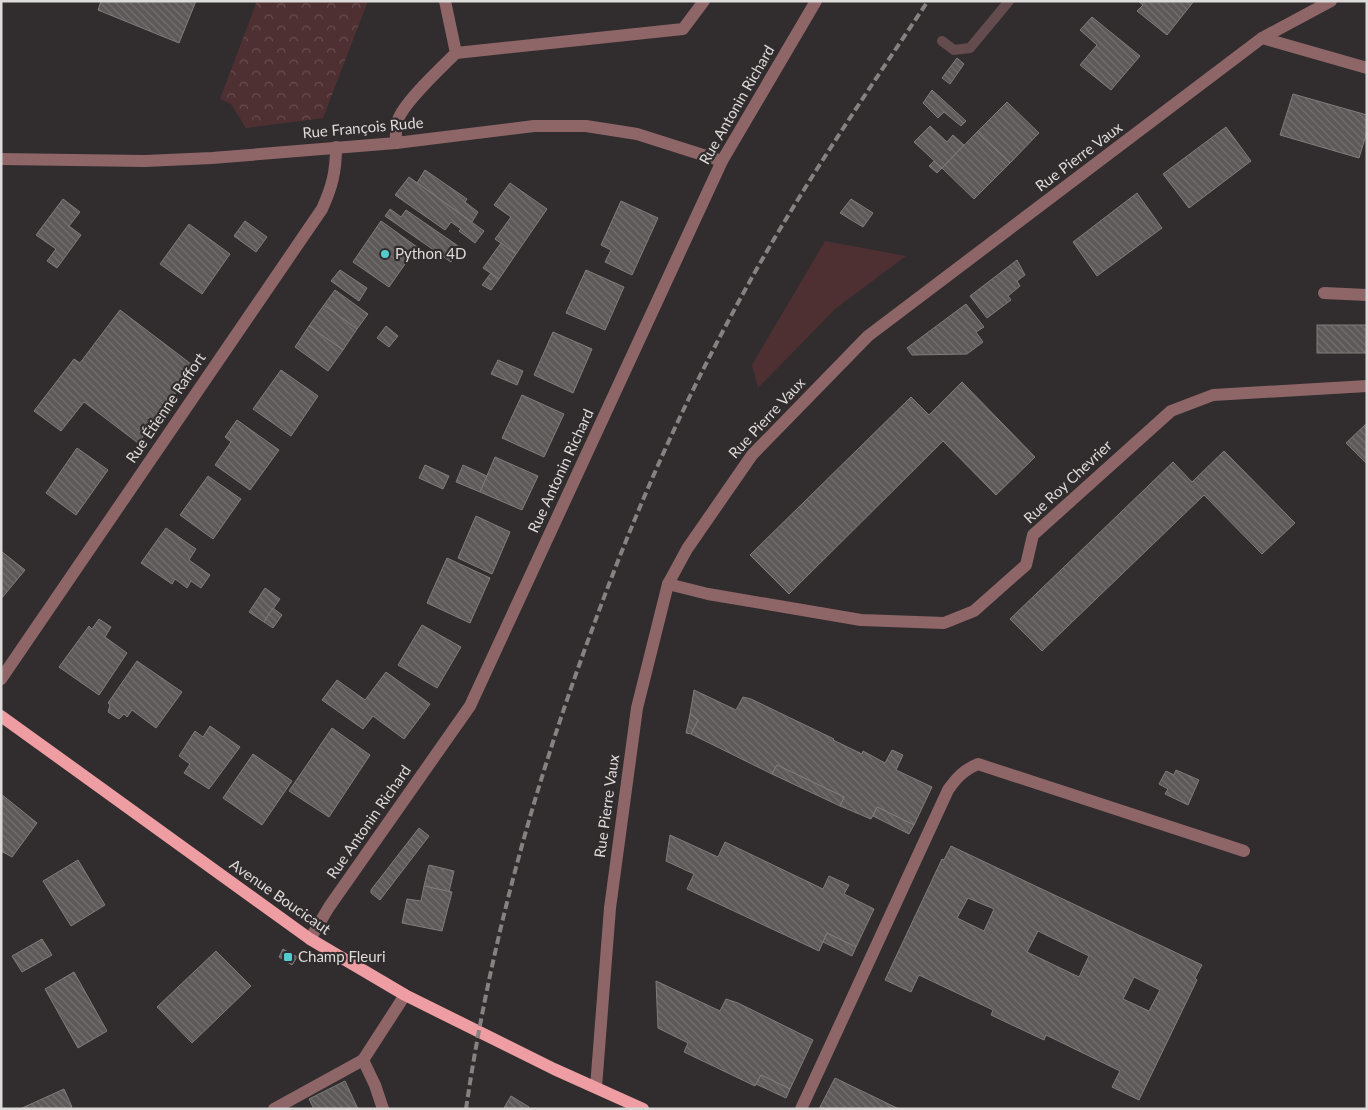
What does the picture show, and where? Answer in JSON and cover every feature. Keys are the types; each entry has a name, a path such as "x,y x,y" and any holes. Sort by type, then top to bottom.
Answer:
{"main road":[{"name":"Avenue Boucicaut","path":"1,716 310,939 405,995 554,1069 643,1109"}],"street":[{"path":"445,1 456,53"},
{"path":"396,143 397,124 404,108 456,53 683,29 704,1"},
{"name":"Rue Antonin Richard","path":"310,939 329,908 470,706 722,161 816,1"},
{"name":"Rue Pierre Vaux","path":"596,1087 610,908 636,718 668,584 687,549 752,455 868,336 1262,38 1331,1"},
{"path":"1262,38 1367,68"},
{"name":"Rue François Rude","path":"1,159 145,161 212,158 396,143 534,126 586,126 637,134 722,161"},
{"name":"Rue Étienne Raffort","path":"1,678 322,209 331,190 336,170 336,148"},
{"path":"1324,293 1367,295"},
{"name":"Rue Roy Chevrier","path":"668,584 708,594 861,620 944,622 974,611 1026,565 1033,535 1171,411 1213,395 1367,386"},
{"path":"801,1109 948,790 967,769 978,764 1244,851"},
{"path":"274,1109 362,1060 405,995"},
{"path":"362,1060 375,1085 383,1109"}],"green space":[{"path":"257,1 368,1 323,118 246,128 231,104 220,99"},
{"path":"825,241 906,256 835,309 758,388 752,365"}],"building":[{"path":"101,1 196,1 179,43 98,10"},
{"path":"1138,1 1194,1 1167,35 1137,11 1143,5"},
{"path":"1092,17 1140,56 1111,90 1080,65 1097,45 1080,30"},
{"path":"957,58 964,64 950,84 942,78"},
{"path":"932,90 966,121 961,126 944,112 938,118 923,103"},
{"path":"1293,94 1367,115 1367,132 1359,158 1280,135"},
{"path":"1007,102 1039,133 1010,163 977,132"},
{"path":"930,126 947,142 953,135 964,145 942,168 914,142"},
{"path":"1226,127 1251,161 1189,208 1163,174"},
{"path":"977,132 1010,163 974,199 942,168"},
{"path":"934,161 942,168 937,173 929,166"},
{"path":"425,170 467,199 465,202 478,212 472,222 417,183"},
{"path":"409,177 484,231 475,243 459,231 461,229 451,222 445,230 395,195"},
{"path":"510,183 547,209 516,254 495,239 511,217 494,205"},
{"path":"1137,193 1162,228 1097,276 1073,242"},
{"path":"63,199 80,212 69,226 81,235 57,268 47,261 56,249 36,235"},
{"path":"851,199 873,213 863,227 840,213"},
{"path":"621,201 658,218 632,275 605,262 611,250 601,245"},
{"path":"390,209 401,217 406,210 461,248 451,262 385,216"},
{"path":"245,221 267,237 256,252 234,236"},
{"name":"Python 4D","path":"381,221 417,247 389,287 353,262"},
{"path":"189,224 230,254 202,294 160,264"},
{"path":"501,243 516,254 499,279 483,268"},
{"path":"1017,260 1025,275 1017,281 1020,286 1008,296 1011,300 987,318 970,296"},
{"path":"340,270 367,288 359,301 331,281"},
{"path":"586,270 624,287 605,330 566,313"},
{"path":"491,273 499,279 491,290 482,285"},
{"path":"335,290 368,314 357,329 324,305"},
{"path":"966,304 984,327 976,332 983,342 967,354 912,355 907,348"},
{"path":"324,305 357,329 343,350 309,326"},
{"path":"120,310 195,367 138,443 84,402 61,431 34,411 74,359 80,363"},
{"path":"1317,325 1367,325 1367,353 1317,353"},
{"path":"309,326 343,350 328,371 295,347"},
{"path":"386,326 398,336 389,347 377,338"},
{"path":"553,332 592,349 573,393 534,375"},
{"path":"498,360 523,371 517,385 491,374"},
{"path":"281,370 318,396 291,436 253,409"},
{"path":"962,382 1035,457 996,495 943,441 789,594 750,555 911,397 929,415"},
{"path":"522,395 564,414 544,457 502,438"},
{"path":"237,420 279,450 250,490 215,465 231,442 225,437"},
{"path":"1367,423 1367,464 1346,443"},
{"path":"77,448 108,470 76,515 46,493"},
{"path":"1224,451 1295,523 1262,554 1204,495 1042,651 1010,619 1173,462 1192,482"},
{"path":"495,457 538,476 522,510 480,492"},
{"path":"425,465 449,476 443,489 419,478"},
{"path":"463,465 487,476 480,492 456,482"},
{"path":"208,476 241,499 213,539 180,515"},
{"path":"476,516 510,532 492,574 458,558"},
{"path":"166,528 196,549 189,560 210,575 201,588 191,581 187,588 175,579 172,584 141,563"},
{"path":"1,551 25,570 1,599"},
{"path":"447,558 490,578 470,623 427,603"},
{"path":"265,588 280,599 264,622 249,612"},
{"path":"273,608 282,615 273,628 264,622"},
{"path":"99,619 111,627 105,637 127,653 99,695 59,667 89,626 92,629"},
{"path":"422,625 461,647 437,688 398,665"},
{"path":"137,661 182,692 156,728 132,710 127,717 124,714 119,719 108,712 110,705 108,703"},
{"path":"386,672 430,704 404,739 373,716 363,729 322,700 337,680 365,700"},
{"path":"694,690 736,710 743,697 751,699 862,754 863,751 885,763 892,750 903,755 896,770 932,787 914,825 877,807 871,819 840,806 844,797 777,765 772,774 691,734 698,720 690,714"},
{"path":"690,714 698,720 691,734 686,733"},
{"path":"210,726 240,747 209,789 184,773 190,764 179,756 195,731 203,737"},
{"path":"332,728 370,755 329,817 289,791"},
{"path":"253,754 292,781 262,825 223,798"},
{"path":"777,765 844,797 840,806 772,774"},
{"path":"1176,770 1199,780 1188,805 1165,794 1168,789 1159,784 1166,771 1174,775"},
{"path":"1,794 37,823 12,857 1,851"},
{"path":"877,807 914,825 909,834 873,816"},
{"path":"419,828 429,836 380,900 371,893 371,890"},
{"path":"670,835 718,857 725,842 823,889 829,876 849,885 844,894 874,909 856,947 827,933 819,951 687,889 694,874 666,861"},
{"path":"951,846 1202,965 1195,978 1197,980 1139,1100 1112,1087 1120,1071 1046,1035 1044,1040 991,1015 993,1010 919,975 911,992 885,980 942,859 944,860","holes":["968,898 994,909 984,931 957,918","1038,931 1089,956 1079,977 1027,952","1134,977 1160,990 1149,1011 1123,999"]},
{"path":"78,860 105,905 71,926 43,881"},
{"path":"429,865 454,871 449,892 424,886"},
{"path":"424,886 452,892 442,931 402,923 407,899 421,901"},
{"path":"827,933 856,947 852,956 823,942"},
{"path":"42,939 52,955 22,972 12,956"},
{"path":"283,949 297,957 292,965 279,957"},
{"path":"216,951 251,986 192,1043 157,1007"},
{"path":"74,972 107,1031 78,1048 45,989"},
{"path":"656,981 720,1011 726,999 738,1003 813,1040 790,1089 761,1075 755,1086 684,1052 688,1043 658,1028"},
{"path":"761,1075 790,1089 786,1098 756,1084"},
{"path":"835,1078 899,1109 819,1109"},
{"path":"345,1081 358,1109 314,1109 309,1099"},
{"path":"64,1089 72,1107 68,1109 20,1109"},
{"path":"511,1096 529,1107 528,1109 504,1108"}],"waterway":[{"path":"942,41 954,50 970,48 1009,1"}],"railway":[{"path":"466,1109 476,1047 501,925 534,805 572,686 608,587 656,469 692,392 753,275 825,156 928,1"}],"place":[{"name":"Python 4D","path":"385,254"},
{"name":"Champ Fleuri","path":"288,957"}]}
